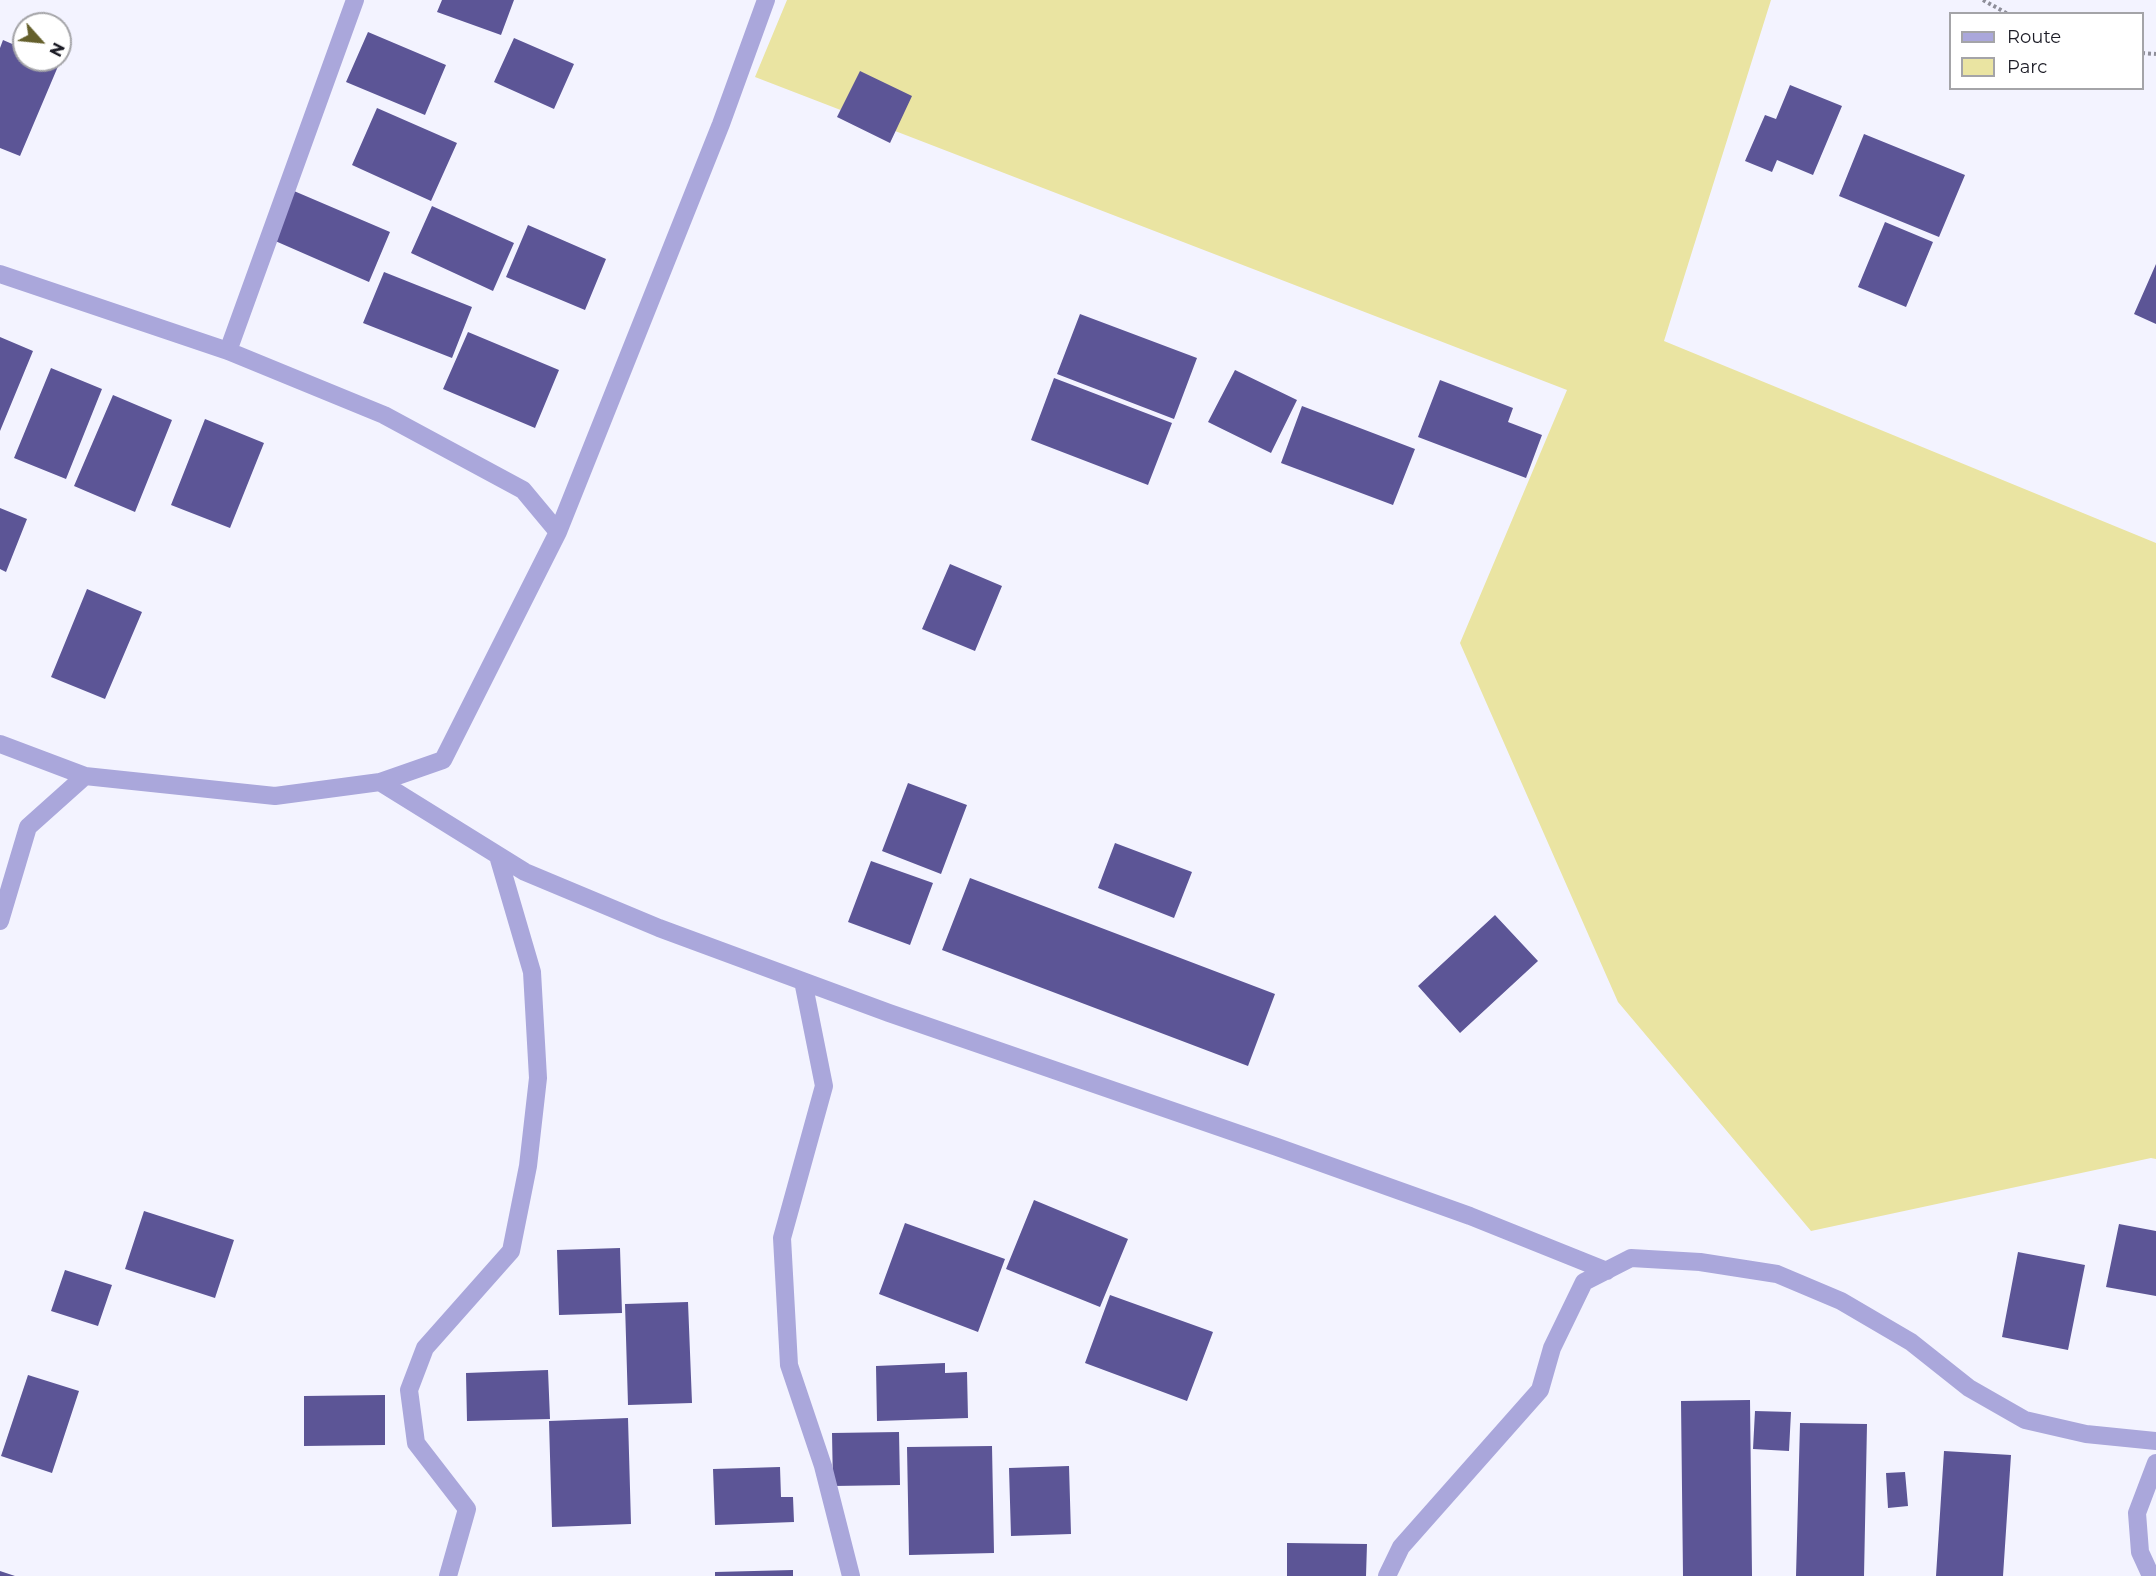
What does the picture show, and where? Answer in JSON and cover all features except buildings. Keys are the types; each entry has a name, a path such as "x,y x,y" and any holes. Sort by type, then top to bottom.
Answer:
{"street":[{"path":"228,351 355,0"},
{"path":"0,744 85,776 275,796 380,782 443,760 558,532 693,197 766,0"},
{"path":"0,274 228,351 384,415 523,490 558,532"},
{"path":"0,921 28,827 85,776"},
{"path":"380,782 525,873 659,928 1416,1197 1607,1270"},
{"path":"448,1576 467,1509 416,1443 409,1390 425,1348 512,1251 528,1166 538,1078 532,972 498,856"},
{"path":"803,981 824,1086 782,1238 789,1365 823,1466 851,1576"},
{"path":"1387,1576 1401,1547 1540,1390 1552,1348 1584,1282 1631,1258 1700,1262 1777,1274 1841,1301 1911,1342 1969,1388 2025,1420 2086,1434 2156,1441"},
{"path":"2151,1576 2140,1552 2137,1513 2156,1463"}],"path":[{"path":"1983,0 2004,12"}],"green space":[{"path":"787,0 1771,0 1664,341 2156,543 2156,1159 2151,1158 1811,1231 1618,1002 1460,643 1567,390 755,77"}]}
